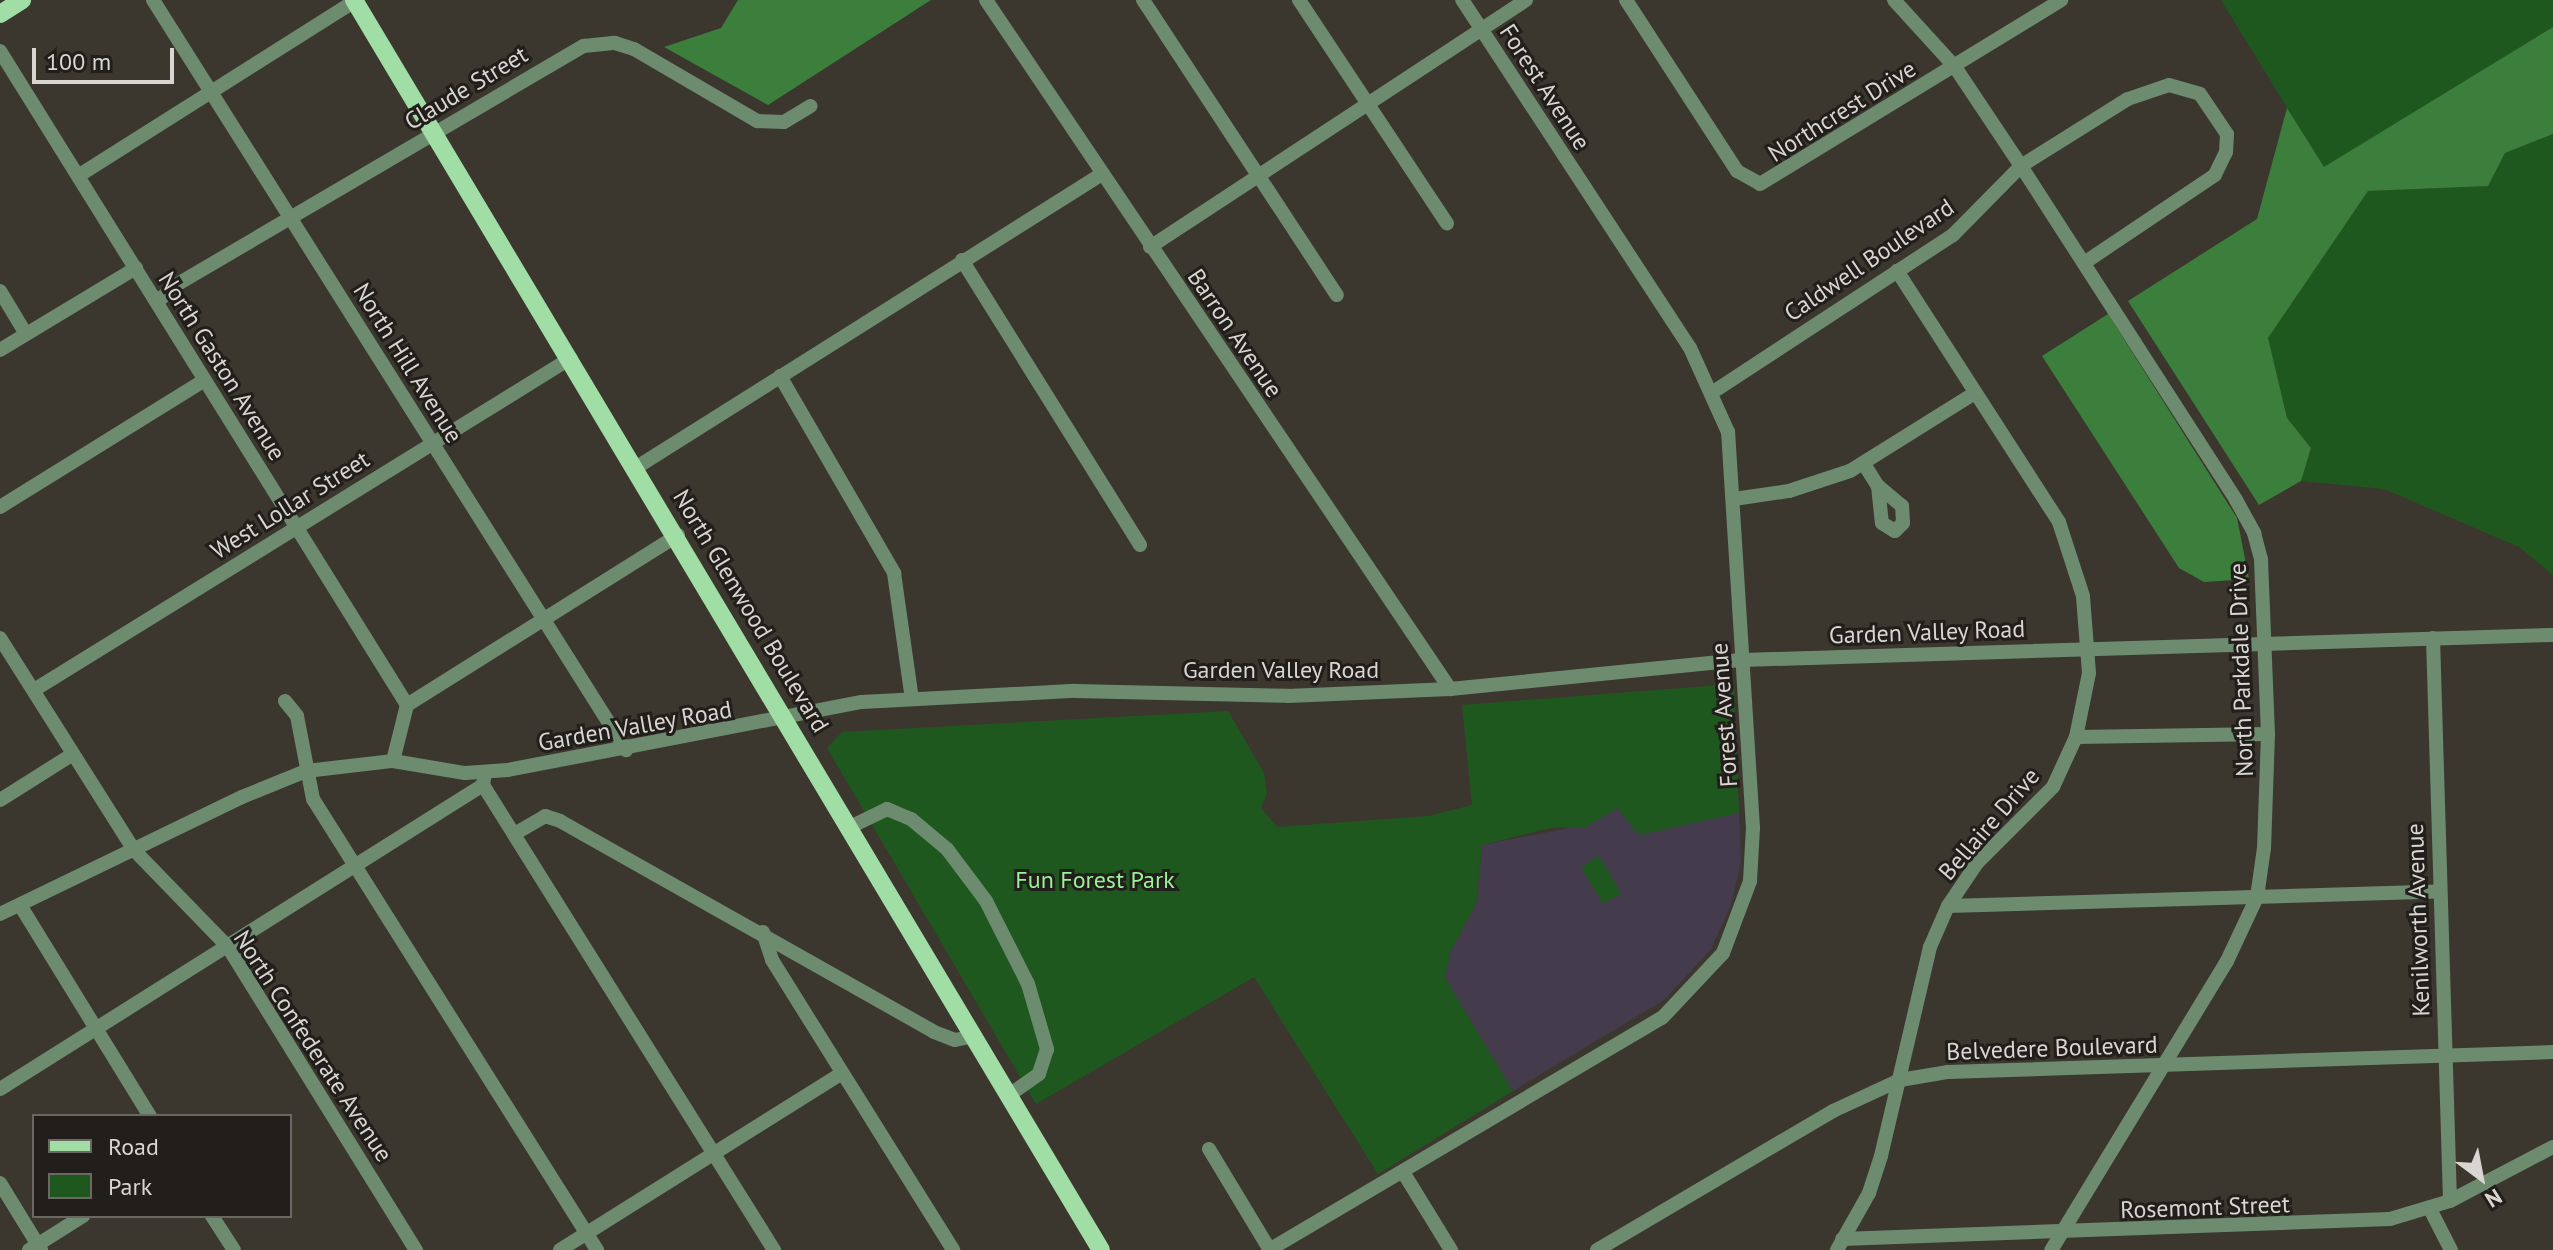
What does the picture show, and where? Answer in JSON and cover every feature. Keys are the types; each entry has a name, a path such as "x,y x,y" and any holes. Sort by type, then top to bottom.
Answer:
{"main road":[{"path":"0,14 22,0"},
{"name":"North Glenwood Boulevard","path":"355,1 678,535 1101,1250"}],"street":[{"name":"North Hill Avenue","path":"153,0 626,750"},
{"name":"Barron Avenue","path":"986,0 1450,689"},
{"path":"1143,0 1337,295"},
{"path":"1299,0 1447,224"},
{"name":"Forest Avenue","path":"1270,1250 1662,1018 1723,953 1747,894 1754,851 1728,432 1713,392 1462,0"},
{"path":"1150,247 1526,0"},
{"name":"Northcrest Drive","path":"1626,0 1737,171 1760,184 2061,0"},
{"name":"North Parkdale Drive","path":"1894,0 1955,67 2084,263 2254,533 2262,574 2268,734 2264,848 2257,897 2227,961 2051,1250"},
{"path":"78,176 355,1"},
{"name":"Claude Street","path":"157,302 176,285 552,61 600,43 634,49 757,121 784,122 811,106"},
{"name":"North Gaston Avenue","path":"0,51 407,705"},
{"name":"Caldwell Boulevard","path":"1713,392 1965,226 2021,166 2153,87 2192,89 2220,117 2226,152 2209,183 2084,263"},
{"path":"637,467 1102,174"},
{"path":"962,260 1140,545"},
{"path":"0,350 136,268"},
{"name":"Bellaire Drive","path":"1839,1244 1869,1193 1900,1080 1927,959 1948,906 1977,863 2053,787 2076,737 2090,648 2077,570 2059,522 1897,271"},
{"path":"0,291 26,334"},
{"name":"West Lollar Street","path":"34,690 571,358"},
{"path":"780,376 894,573 912,699"},
{"path":"0,507 203,381"},
{"path":"1734,499 1789,491 1864,464 1975,393"},
{"path":"1864,464 1878,486"},
{"path":"393,761 407,705 544,622 678,535"},
{"name":"Garden Valley Road","path":"0,1089 357,866 484,779 786,718 912,699 1075,691 1288,696 1450,689 1743,660 2553,635"},
{"name":"North Confederate Avenue","path":"0,638 6,661 34,690 134,850 228,947 416,1250"},
{"name":"Kenilworth Avenue","path":"2433,638 2450,1201"},
{"path":"285,701 297,716 313,799 597,1250"},
{"path":"2076,737 2268,734"},
{"path":"0,800 73,754"},
{"path":"0,914 306,771 393,761 484,779 774,1250"},
{"path":"850,827 887,809 911,819 947,849 986,901 1028,984 1047,1049 1039,1074 1009,1095"},
{"path":"516,833 545,816 560,821 763,932 934,1032 955,1040 974,1036"},
{"path":"1948,906 2439,891"},
{"path":"20,905 149,1114"},
{"path":"763,932 772,960 953,1250"},
{"name":"Belvedere Boulevard","path":"1597,1250 1833,1111 1900,1080 1948,1072 2553,1052"},
{"path":"560,1250 841,1074"},
{"name":"Rosemont Street","path":"1839,1244 2062,1232 2354,1222 2430,1209 2553,1147"},
{"path":"1209,1149 1270,1250"},
{"path":"1403,1172 1451,1250"},
{"path":"0,1183 36,1248 80,1218"},
{"path":"2430,1209 2451,1250"},
{"path":"213,1218 234,1250"}],"shaded area":[{"path":"1617,808 1639,834 1739,813 1741,862 1731,905 1711,949 1664,1000 1513,1091 1445,978 1450,952 1476,904 1482,845 1584,825"}],"green space":[{"path":"738,0 931,0 768,105 664,47 721,28"},
{"path":"2221,0 2553,0 2553,27 2324,168"},
{"path":"2553,27 2553,134 2505,153 2488,186 2368,191 2268,338 2287,418 2311,448 2301,481 2259,505 2128,301 2257,219 2287,108 2324,167"},
{"path":"2553,134 2553,575 2519,547 2384,489 2301,481 2311,448 2287,418 2267,338 2368,191 2488,186 2505,153"},
{"path":"2108,314 2237,518 2249,579 2204,582 2179,568 2042,356"},
{"name":"Fun Forest Park","path":"1734,684 1739,813 1639,835 1617,808 1586,827 1550,828 1482,845 1476,904 1450,952 1445,978 1513,1091 1378,1174 1254,977 1036,1104 827,748 842,732 1228,711 1264,773 1267,793 1261,808 1277,827 1429,816 1472,805 1462,705"},
{"path":"1599,856 1621,893 1603,904 1581,867"}]}
